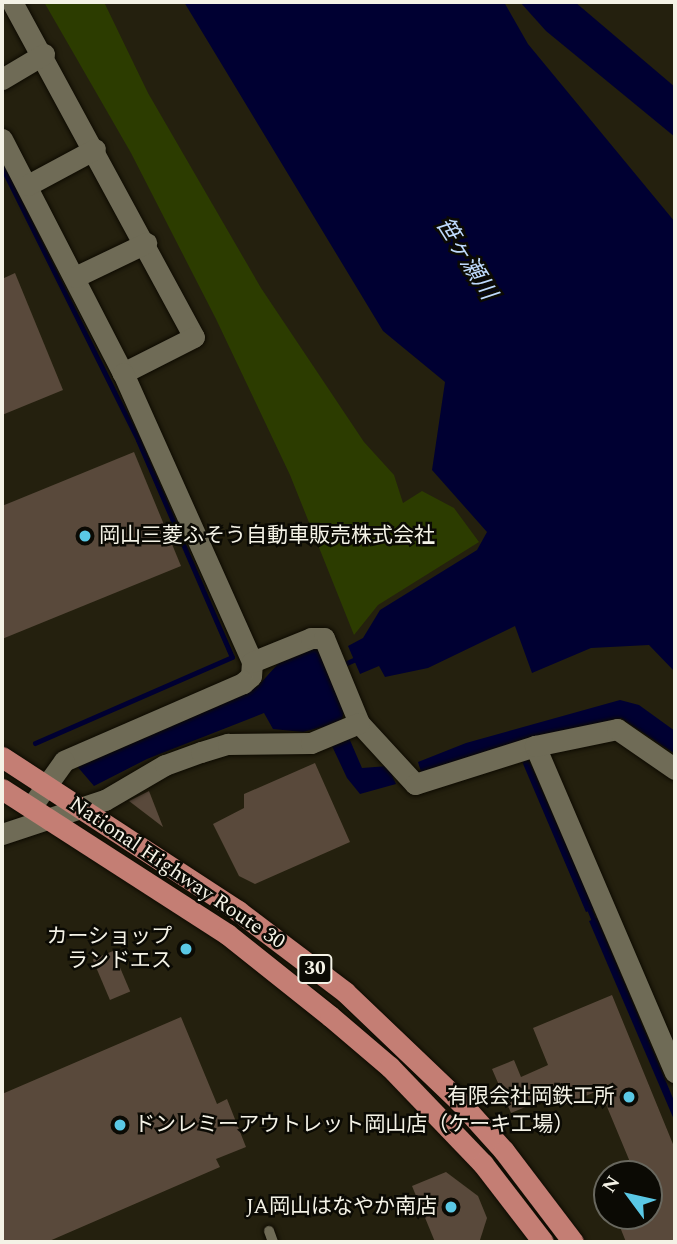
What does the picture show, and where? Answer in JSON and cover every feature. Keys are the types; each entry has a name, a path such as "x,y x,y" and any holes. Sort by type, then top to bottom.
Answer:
{"highway":[{"name":"National Highway Route 30","path":"2,757 238,911 345,992 459,1101 504,1151 573,1242"},
{"name":"National Highway Route 30","path":"2,789 227,934 330,1016 390,1068 473,1154 542,1242"}],"street":[{"path":"12,2 44,54 194,337 123,373"},
{"path":"2,79 44,54"},
{"path":"2,139 123,373 252,662 251,676 243,683 64,761 31,807"},
{"path":"28,185 95,149"},
{"path":"75,277 146,243"},
{"path":"252,662 320,636 345,684 353,726 415,784 527,749 618,729 675,769"},
{"path":"2,834 104,800 165,765 228,744 298,745 323,740 353,726"},
{"path":"527,749 675,1072"}],"green space":[{"path":"44,2 104,2 148,93 261,288 364,442 394,475 403,503 422,491 454,508 479,542 378,605 354,635 290,475 216,319 131,153"}],"water":[{"name":"笹ヶ瀬川","path":"184,2 504,2 528,44 675,222 675,672 649,645 591,648 532,673 515,626 428,668 385,677 379,666 360,674 348,646 363,638 380,610 477,550 487,532 432,470 445,382 383,331"},
{"path":"520,2 575,2 675,87 675,137 546,31"},
{"path":"317,647 347,698 341,724 324,732 322,727 303,732 273,729 264,713 147,759 94,786 76,765 258,686 286,655"},
{"path":"620,700 639,705 675,731 675,754 621,718 422,775 418,762 466,743"},
{"path":"349,738 362,768 388,766 396,784 360,794 347,778 332,746"},
{"path":"527,756 594,909 586,912 521,759"},
{"path":"597,918 675,1103 675,1122 589,921"}],"building":[{"path":"15,273 63,390 2,415 2,279"},
{"name":"岡山三菱ふそう自動車販売株式会社","path":"134,452 181,566 2,639 2,506"},
{"path":"315,763 350,842 255,884 239,876 213,824 244,808 244,794"},
{"path":"149,791 163,827 129,801"},
{"path":"113,951 130,992 110,1000 93,960"},
{"name":"有限会社岡鉄工所","path":"612,995 675,1149 675,1242 626,1242 621,1230 663,1230 663,1160 629,1160 600,1090 564,1105 559,1093 511,1113 492,1069 514,1060 521,1077 548,1065 533,1028"},
{"name":"ドンレミーアウトレット岡山店（ケーキ工場）","path":"181,1017 217,1104 227,1099 246,1147 216,1159 220,1167 47,1242 2,1242 2,1094"},
{"name":"JA岡山はなやか南店","path":"446,1172 478,1196 487,1218 480,1240 435,1242 412,1186"}],"waterway":[{"path":"2,167 138,440 232,657 35,743"},
{"path":"340,666 360,657"},
{"path":"588,906 596,926"}],"place":[{"name":"岡山三菱ふそう自動車販売株式会社","path":"85,536"},
{"name":"カーショップ ランドエス","path":"186,949"},
{"name":"有限会社岡鉄工所","path":"629,1097"},
{"name":"ドンレミーアウトレット岡山店（ケーキ工場）","path":"120,1125"},
{"name":"JA岡山はなやか南店","path":"451,1207"}]}
